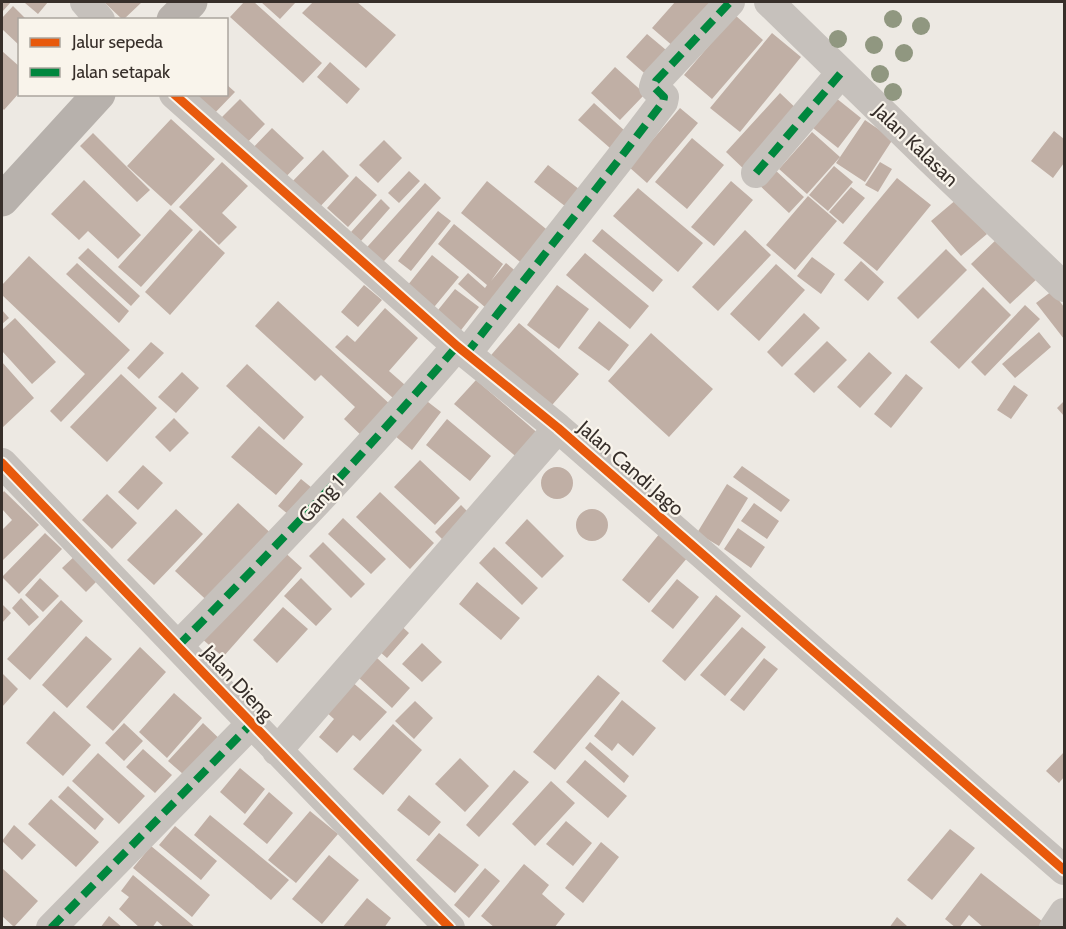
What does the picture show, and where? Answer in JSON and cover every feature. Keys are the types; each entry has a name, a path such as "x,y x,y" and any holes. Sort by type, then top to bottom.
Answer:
{"main road":[{"path":"175,18 191,2"},
{"path":"2,200 97,96"}],"street":[{"path":"85,2 98,18"},
{"name":"Gang 1","path":"178,646 274,549 461,350 618,161 663,102 664,97 654,87 656,81 730,2"},
{"name":"Jalan Kalasan","path":"769,2 1065,287"},
{"path":"756,173 841,73"},
{"name":"Jalan Candi Jago","path":"176,96 461,350 558,428 1065,870"},
{"path":"277,751 558,428"},
{"name":"Jalan Dieng","path":"2,463 277,751 450,927"},
{"path":"51,927 252,723"},
{"path":"1054,927 1065,913"}],"building":[{"path":"2,2 11,2 2,12"},
{"path":"26,2 48,2 38,14"},
{"path":"104,2 142,2 125,18 121,18"},
{"path":"244,2 254,2 322,63 303,83 230,17"},
{"path":"261,2 296,2 280,19"},
{"path":"313,2 357,2 396,35 366,68 302,13"},
{"path":"675,2 711,2 674,47 652,28"},
{"path":"13,6 25,18 18,18 18,44 2,29 2,18"},
{"path":"735,15 763,40 712,99 684,75"},
{"path":"772,33 801,57 740,132 710,108"},
{"path":"647,34 672,55 651,79 626,57"},
{"path":"2,51 18,65 18,94 4,110 2,108"},
{"path":"330,62 360,89 347,104 317,77"},
{"path":"615,67 645,94 620,120 591,93"},
{"path":"228,86 235,92 210,118 187,96 228,96"},
{"path":"780,93 802,114 748,173 726,152"},
{"path":"831,94 861,118 838,148 808,124"},
{"path":"240,99 265,124 243,147 217,122"},
{"path":"594,103 625,131 610,148 578,120"},
{"path":"680,108 698,123 647,183 629,167"},
{"path":"171,119 215,159 171,206 127,166"},
{"path":"865,120 893,139 865,182 836,163"},
{"path":"272,128 304,158 279,184 247,154"},
{"path":"1054,131 1064,139 1064,163 1053,178 1031,161"},
{"path":"812,132 840,157 807,194 779,169"},
{"path":"93,133 150,190 137,202 80,146"},
{"path":"692,138 724,165 687,209 655,182"},
{"path":"384,140 402,158 378,183 359,165"},
{"path":"323,150 349,176 315,212 288,186"},
{"path":"222,162 248,186 222,213 237,227 219,245 179,207"},
{"path":"880,162 892,169 878,192 865,185"},
{"path":"548,165 584,193 570,210 534,182"},
{"path":"834,166 853,182 828,211 809,195"},
{"path":"773,168 804,197 789,213 758,184"},
{"path":"409,171 420,181 399,203 388,193"},
{"path":"356,176 377,195 348,227 327,208"},
{"path":"897,178 931,205 877,271 843,243"},
{"path":"84,180 141,235 118,259 88,231 79,240 51,214"},
{"path":"487,181 551,233 525,266 461,213"},
{"path":"731,181 753,200 714,246 691,227"},
{"path":"425,183 441,198 375,271 359,256"},
{"path":"851,187 865,198 843,224 829,212"},
{"path":"638,188 703,243 678,272 613,216"},
{"path":"808,196 837,221 795,270 766,245"},
{"path":"381,199 390,208 361,241 351,232"},
{"path":"957,199 987,234 961,256 931,221"},
{"path":"170,209 193,230 141,287 118,267"},
{"path":"438,211 451,221 411,271 398,261"},
{"path":"454,224 503,264 491,281 506,263 524,278 493,314 458,284 468,273 485,288 487,285 438,244"},
{"path":"602,229 663,280 653,292 592,241"},
{"path":"200,230 225,253 170,315 145,292"},
{"path":"745,230 771,255 718,311 692,287"},
{"path":"999,237 1039,277 1010,304 971,264"},
{"path":"88,248 140,296 131,306 78,258"},
{"path":"946,249 967,270 918,319 897,298"},
{"path":"585,253 649,306 630,329 566,275"},
{"path":"432,255 459,277 430,312 403,291"},
{"path":"29,256 130,350 61,422 50,411 85,374 2,295 2,285"},
{"path":"812,257 835,274 821,294 797,276"},
{"path":"861,261 884,282 868,301 844,280"},
{"path":"77,263 129,311 119,323 66,274"},
{"path":"776,264 805,290 759,341 730,314"},
{"path":"364,285 382,300 358,327 341,312"},
{"path":"557,285 589,309 559,349 527,325"},
{"path":"983,287 1011,315 959,369 930,342"},
{"path":"455,289 479,307 458,334 434,315"},
{"path":"1052,291 1064,307 1064,339 1036,303"},
{"path":"278,301 393,407 364,438 344,419 355,407 321,375 315,381 255,326"},
{"path":"1025,305 1040,319 985,376 971,362"},
{"path":"385,308 418,338 389,371 405,385 393,398 335,347 347,335 355,342"},
{"path":"2,310 9,318 2,324"},
{"path":"804,313 820,328 782,367 767,352"},
{"path":"15,318 56,362 32,384 2,351 2,330"},
{"path":"599,321 629,345 609,371 578,348"},
{"path":"519,323 579,374 546,412 486,361"},
{"path":"1039,332 1051,347 1015,378 1002,364"},
{"path":"651,333 713,389 669,437 608,381"},
{"path":"827,341 847,360 814,393 794,374"},
{"path":"151,342 164,353 139,379 127,368"},
{"path":"869,352 892,373 860,408 837,387"},
{"path":"2,362 34,398 2,428"},
{"path":"247,364 304,417 284,440 226,386"},
{"path":"182,372 199,388 176,413 158,397"},
{"path":"121,374 157,408 107,462 70,427"},
{"path":"906,374 923,388 891,428 874,414"},
{"path":"476,380 541,436 520,460 454,404"},
{"path":"1014,385 1028,395 1011,419 997,410"},
{"path":"419,395 441,412 412,450 389,431"},
{"path":"1064,401 1064,416 1057,408"},
{"path":"174,418 189,433 170,452 155,437"},
{"path":"447,419 491,456 470,481 426,445"},
{"path":"259,426 303,464 276,495 231,457"},
{"path":"420,460 460,498 435,525 394,487"},
{"path":"143,465 163,483 138,510 118,492"},
{"path":"742,466 790,500 781,512 733,477"},
{"path":"557,467 568,472 573,483 568,494 557,499 546,494 541,483 546,472"},
{"path":"301,479 317,492 294,519 278,506"},
{"path":"727,484 748,498 719,546 697,533"},
{"path":"4,491 39,525 2,561 2,530 12,520 2,509"},
{"path":"380,492 434,543 410,569 356,517"},
{"path":"107,494 137,523 112,549 82,520"},
{"path":"238,503 277,539 214,607 175,571"},
{"path":"754,503 779,521 767,539 741,521"},
{"path":"461,505 473,517 447,544 435,532"},
{"path":"176,509 203,534 154,585 127,560"},
{"path":"592,509 603,514 608,525 603,536 592,541 581,536 576,525 581,514"},
{"path":"343,518 386,559 371,574 328,534"},
{"path":"527,519 564,556 542,578 505,543"},
{"path":"738,528 765,547 751,568 724,549"},
{"path":"45,533 62,549 19,594 2,577"},
{"path":"660,533 688,557 649,603 622,580"},
{"path":"323,542 365,584 351,598 309,556"},
{"path":"494,547 538,588 522,605 479,563"},
{"path":"280,548 302,568 223,657 201,638"},
{"path":"78,553 102,576 86,592 62,568"},
{"path":"40,578 59,596 43,612 25,595"},
{"path":"301,578 332,609 316,626 284,596"},
{"path":"677,579 699,597 673,629 651,611"},
{"path":"477,582 520,618 501,640 459,604"},
{"path":"716,595 741,616 685,681 662,661"},
{"path":"21,598 39,617 29,626 12,608"},
{"path":"61,600 83,621 30,680 7,659"},
{"path":"2,604 11,613 2,623"},
{"path":"283,607 308,629 277,663 253,640"},
{"path":"397,622 409,633 387,658 380,652"},
{"path":"742,627 766,647 725,696 700,675"},
{"path":"86,636 112,659 67,708 42,685"},
{"path":"422,643 442,662 422,682 402,664"},
{"path":"140,647 166,672 113,731 86,707"},
{"path":"377,658 410,688 392,708 359,678"},
{"path":"764,658 778,669 744,711 730,700"},
{"path":"2,673 18,689 2,707"},
{"path":"598,675 620,693 555,770 533,752"},
{"path":"351,681 387,712 360,741 353,735 337,753 319,737 334,719 325,711"},
{"path":"174,693 202,718 167,758 139,732"},
{"path":"622,700 656,728 633,756 618,743 612,751 594,736"},
{"path":"415,701 433,718 414,739 395,721"},
{"path":"54,711 91,745 63,776 26,743"},
{"path":"124,723 143,741 124,761 105,743"},
{"path":"203,723 225,744 191,781 168,761"},
{"path":"393,724 422,750 383,795 353,769"},
{"path":"590,742 629,776 624,783 585,748"},
{"path":"143,749 172,775 155,793 126,767"},
{"path":"1064,752 1064,777 1059,783 1046,771"},
{"path":"98,753 145,796 119,824 72,781"},
{"path":"460,758 489,786 465,812 435,784"},
{"path":"585,760 627,796 608,818 566,782"},
{"path":"240,768 265,789 245,814 220,792"},
{"path":"514,770 529,782 479,837 466,825"},
{"path":"551,781 575,803 535,846 512,824"},
{"path":"68,786 104,819 95,830 58,797"},
{"path":"269,792 293,813 267,844 243,824"},
{"path":"409,795 441,822 429,836 397,810"},
{"path":"51,799 99,842 76,867 28,824"},
{"path":"310,811 338,834 296,883 268,860"},
{"path":"210,815 289,880 271,900 194,835"},
{"path":"566,821 592,843 573,866 546,844"},
{"path":"14,825 36,845 22,860 2,841"},
{"path":"175,826 217,861 201,880 159,845"},
{"path":"950,829 975,848 932,900 907,880"},
{"path":"439,833 479,865 455,893 416,860"},
{"path":"601,842 619,857 583,903 565,888"},
{"path":"151,846 210,895 192,917 133,868"},
{"path":"329,855 359,880 322,924 292,899"},
{"path":"524,864 549,885 542,894 565,914 554,928 495,928 481,916"},
{"path":"2,868 38,901 14,927 2,916"},
{"path":"485,868 500,881 469,918 454,905"},
{"path":"981,873 1043,922 1038,928 984,928 969,915 959,928 956,928 945,919"},
{"path":"133,875 196,928 165,928 157,921 152,928 140,928 119,909 129,897 121,891"},
{"path":"367,898 391,918 384,928 342,928"},
{"path":"109,916 123,928 100,928"},
{"path":"897,917 907,926 906,928 889,928"}],"marked path":[{"path":"466,354 663,102 664,97 654,87 656,81 730,2"},
{"path":"756,173 841,73"},
{"path":"178,646 320,499 457,346"},
{"path":"51,928 252,723"}],"cycle path":[{"path":"176,96 457,346 558,428 1064,870"},
{"path":"2,463 450,928"}]}
